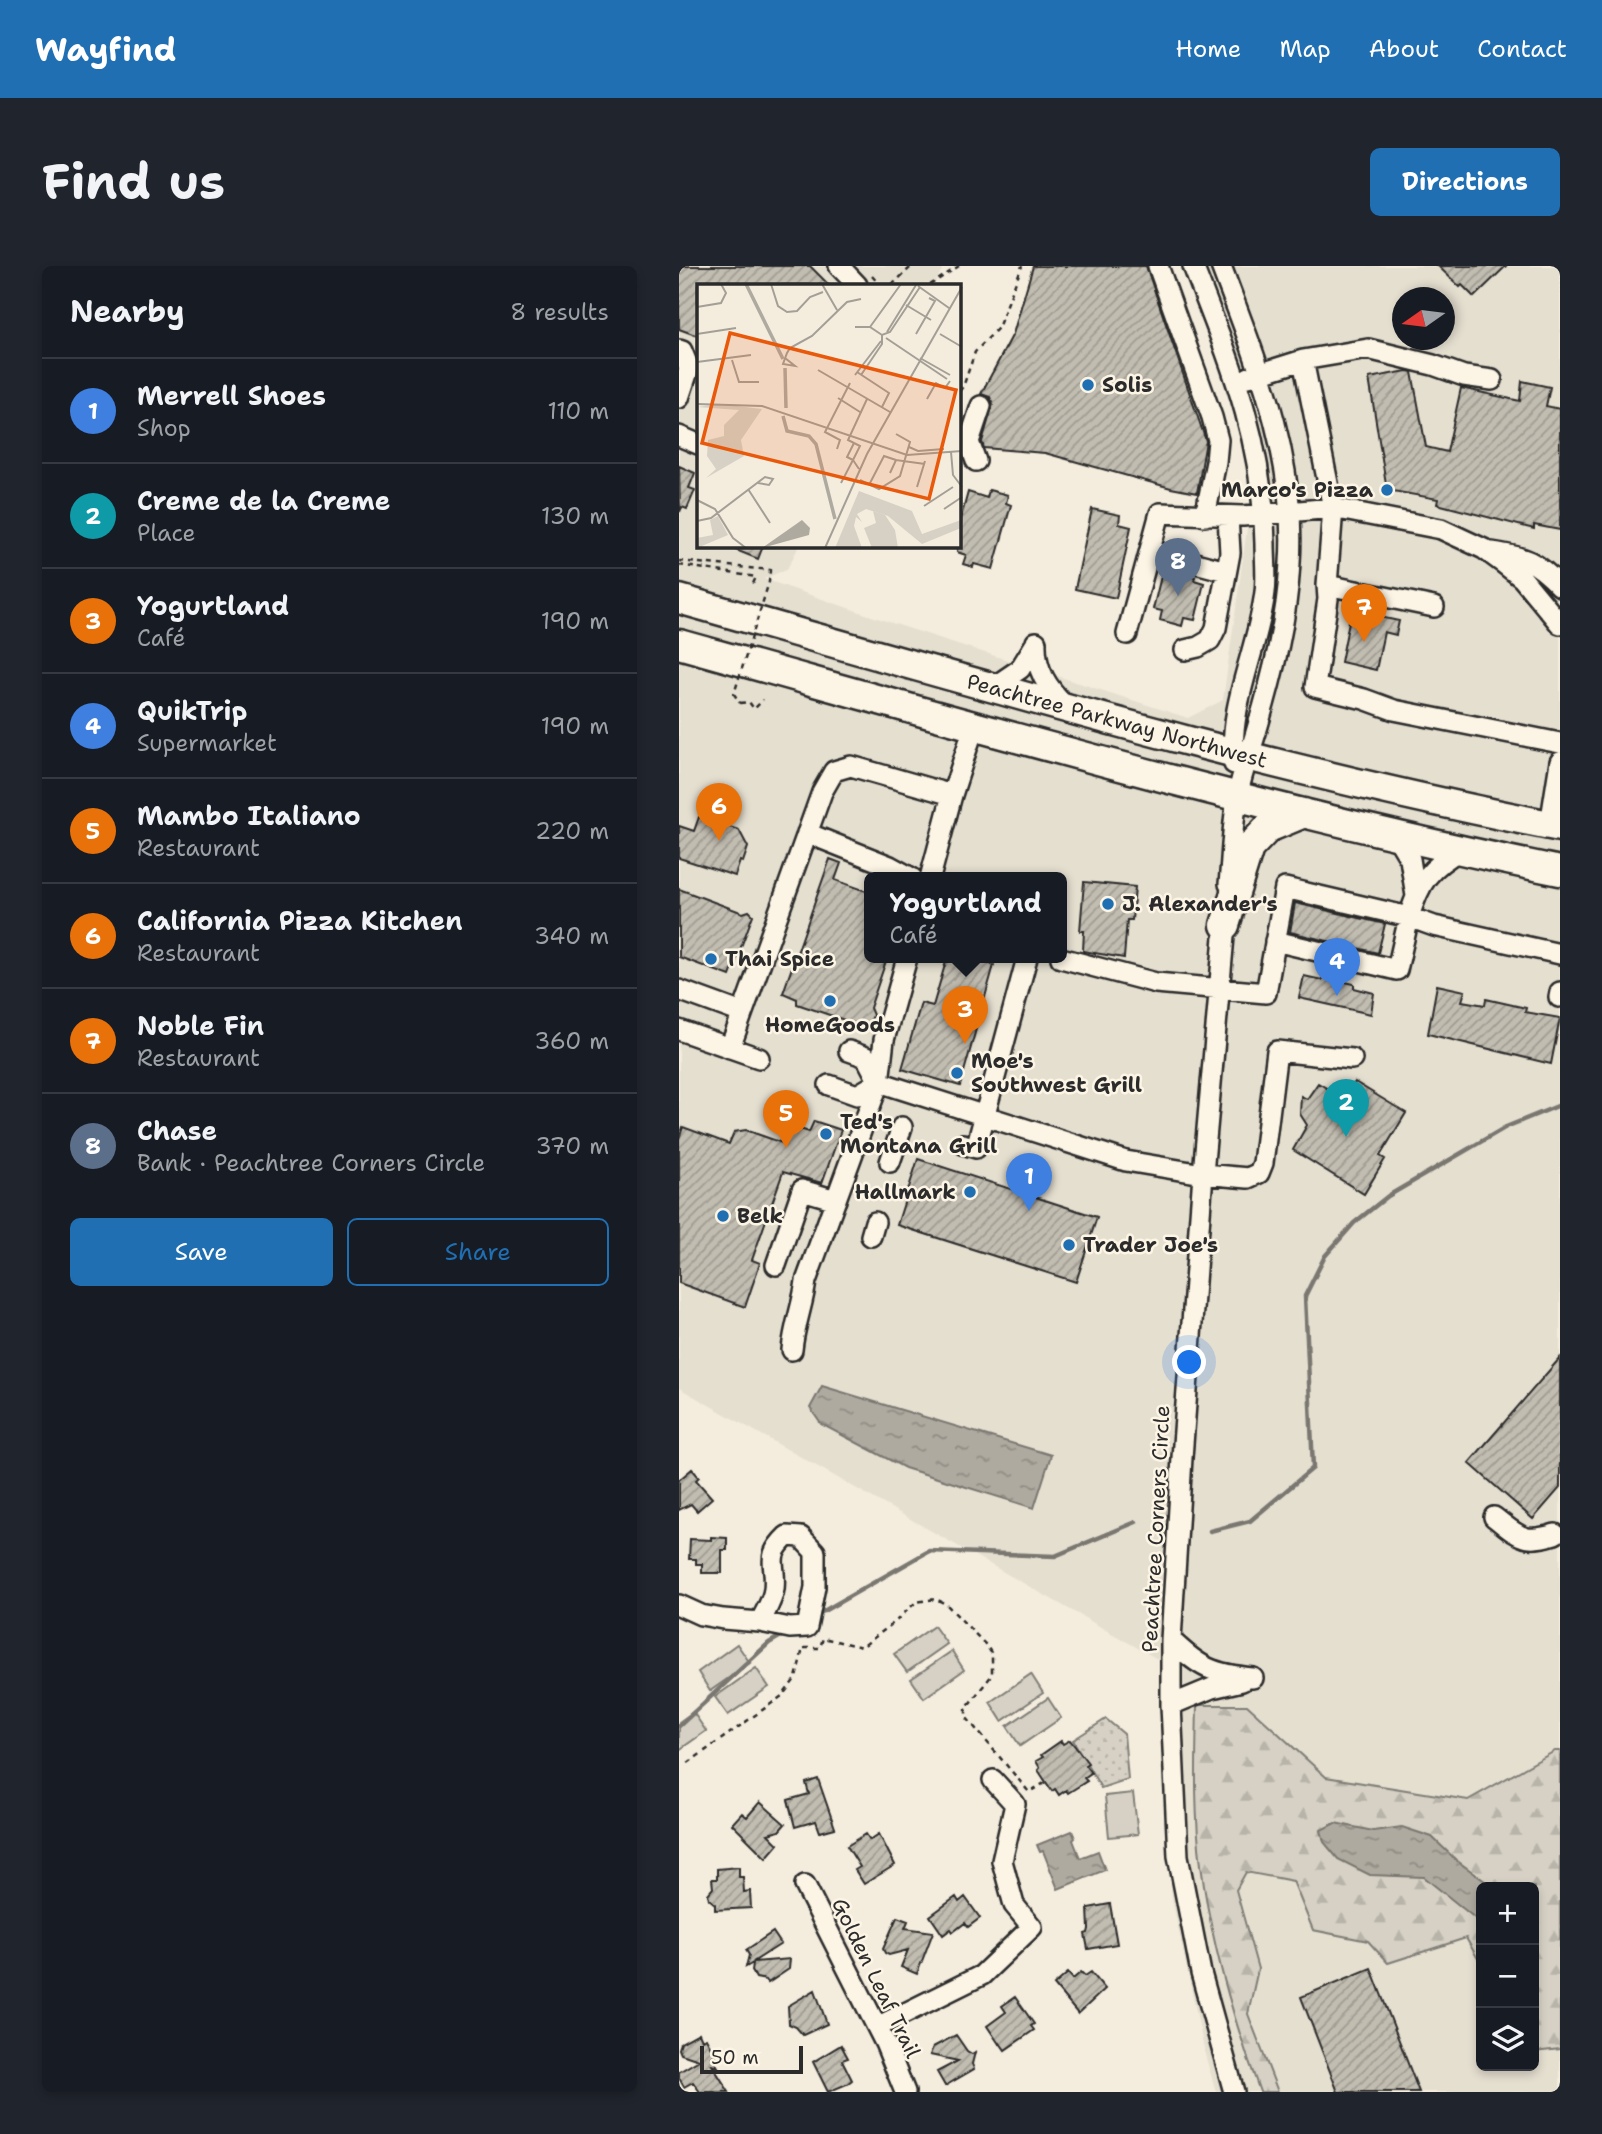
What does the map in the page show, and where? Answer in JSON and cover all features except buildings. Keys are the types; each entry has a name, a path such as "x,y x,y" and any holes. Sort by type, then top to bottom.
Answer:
{"highway":[{"name":"Peachtree Parkway Northwest","path":"679,599 1069,710 1445,803 1555,826"},
{"path":"679,619 763,639 826,641"},
{"name":"Peachtree Parkway Northwest","path":"679,644 974,727 1237,796 1549,868"},
{"path":"1225,925 1249,848 1268,828 1304,813"}],"street":[{"path":"1158,266 1218,440 1205,516"},
{"name":"Peachtree Corners Circle","path":"1193,266 1237,381 1254,439 1265,516 1265,594 1233,723 1240,754 1203,1174 1171,1640 1171,1705 1178,1856 1201,1973 1234,2092"},
{"name":"Peachtree Corners Circle","path":"1221,266 1261,373 1282,449 1290,512 1291,560 1284,618 1262,712 1240,754"},
{"path":"1237,381 1303,360 1368,349 1433,365 1464,376 1492,380"},
{"path":"679,350 682,351 689,368 679,398"},
{"path":"1303,360 1333,508 1328,599 1315,687 1364,699 1394,710 1560,743"},
{"path":"976,461 969,442 981,406"},
{"path":"679,436 697,444"},
{"path":"1127,634 1160,513 1265,516 1333,508 1441,529 1485,551 1522,578 1560,624"},
{"path":"1185,650 1198,647 1209,640 1216,628 1230,553 1228,516"},
{"path":"1150,551 1226,571"},
{"path":"1485,551 1520,556 1543,569 1560,586"},
{"path":"1327,585 1434,607"},
{"path":"992,688 1020,669 1036,642 1036,657 1046,684 1069,710"},
{"path":"932,872 952,794 974,727"},
{"path":"1555,826 1560,762"},
{"path":"730,1048 822,792 834,771 852,766 952,794"},
{"path":"807,833 901,872"},
{"path":"1395,834 1410,859 1416,895"},
{"path":"1275,941 1397,970 1416,895 1429,872 1462,849"},
{"path":"1549,868 1560,885"},
{"path":"1067,960 1156,983 1266,993 1285,888 1409,917 1434,926 1560,954"},
{"path":"792,1350 806,1281 879,1082 884,1040 906,963"},
{"path":"963,1144 975,1148 1026,963"},
{"path":"679,990 742,1013"},
{"path":"679,1030 759,1058"},
{"path":"849,1051 866,1057 879,1082 1126,1161 1203,1174 1248,1178 1259,1173 1263,1163 1277,1051 1352,1059"},
{"path":"828,1084 857,1095 879,1082"},
{"path":"890,1162 902,1127"},
{"path":"776,1265 802,1190 836,1200"},
{"path":"1494,1517 1520,1537 1537,1540 1555,1534"},
{"path":"679,1605 701,1615 723,1619 790,1628 807,1627 815,1587 815,1552 801,1536 787,1536 775,1548 772,1565 774,1591 760,1622"},
{"path":"1171,1640 1196,1662 1221,1675"},
{"path":"1171,1674 1253,1678 1212,1688 1171,1705"},
{"path":"877,2027 982,1975 1033,1927 1014,1905 1002,1861 1015,1804 993,1780"},
{"name":"Golden Leaf Trail","path":"805,1885 877,2027 905,2092"}],"path":[{"path":"893,284 912,266"},
{"path":"932,284 959,266"},
{"path":"961,389 975,352 998,328 1022,266"},
{"path":"679,563 756,578 752,586"},
{"path":"679,563 770,570 769,582 734,694 740,703 749,702 754,709 763,700"},
{"path":"688,1763 782,1696 796,1678 803,1648 820,1648 823,1638 862,1647 896,1621 915,1602 936,1599 954,1612 992,1654 992,1675 966,1708 966,1717 1029,1792 1046,1783"}],"shaded area":[{"path":"679,266 944,266 935,284 697,284 697,548 798,548 787,569 764,579 1188,718 1223,700 1254,479 1199,308 1182,266 1560,266 1560,2092 1216,2092 1206,2058 1172,1899 1161,1744 1159,1660 679,1388"}],"green space":[{"path":"934,1626 947,1644 907,1672 894,1654"},
{"path":"737,1644 750,1663 710,1691 698,1672"},
{"path":"952,1651 964,1670 924,1698 911,1679"},
{"path":"756,1668 769,1687 728,1715 715,1697"},
{"path":"1031,1674 1043,1693 1002,1721 990,1702"},
{"path":"1048,1698 1061,1718 1020,1746 1007,1726"},
{"path":"1197,1705 1247,1705 1326,1777 1468,1800 1555,1751 1560,1751 1560,2049 1539,2051 1539,1882 1476,1882 1476,1955 1466,1938 1388,1963 1368,1941 1313,1930 1293,1881 1246,1872 1236,1890 1258,1969 1248,2014 1278,2092 1260,2092 1224,1980 1205,1894 1196,1805"},
{"path":"693,1712 706,1731 679,1750 679,1722"},
{"path":"1106,1719 1124,1734 1128,1779 1101,1788 1073,1740"},
{"path":"1133,1793 1138,1834 1109,1837 1105,1796"}],"water":[{"path":"822,1386 1051,1455 1034,1508 905,1468 821,1424 810,1408"},
{"path":"1335,1823 1373,1831 1402,1827 1432,1837 1456,1860 1486,1882 1476,1882 1476,1919 1424,1877 1370,1875 1338,1859 1324,1842 1321,1830"},
{"path":"1072,1831 1080,1858 1098,1851 1105,1870 1058,1889 1043,1851 1040,1852 1037,1845"}],"waterway":[{"path":"1210,1531 1250,1521 1313,1468 1305,1296 1325,1256 1354,1223 1388,1196 1506,1127 1560,1105"},
{"path":"815,1616 929,1551 1055,1556 1136,1522"},
{"path":"679,1726 769,1643 786,1633"}],"place":[{"name":"Solis","path":"1088,385"},
{"name":"Marco's Pizza","path":"1387,490"},
{"name":"Chase","path":"1178,596"},
{"name":"Noble Fin","path":"1364,642"},
{"name":"California Pizza Kitchen","path":"719,841"},
{"name":"J. Alexander's","path":"1108,904"},
{"name":"Thai Spice","path":"711,959"},
{"name":"QuikTrip","path":"1337,996"},
{"name":"HomeGoods","path":"830,1001"},
{"name":"Yogurtland","path":"965,1044"},
{"name":"Moe's Southwest Grill","path":"957,1073"},
{"name":"Ted's Montana Grill","path":"826,1134"},
{"name":"Creme de la Creme","path":"1346,1137"},
{"name":"Mambo Italiano","path":"786,1148"},
{"name":"Hallmark","path":"970,1192"},
{"name":"Merrell Shoes","path":"1029,1211"},
{"name":"Belk","path":"723,1216"},
{"name":"Trader Joe's","path":"1069,1245"}]}
